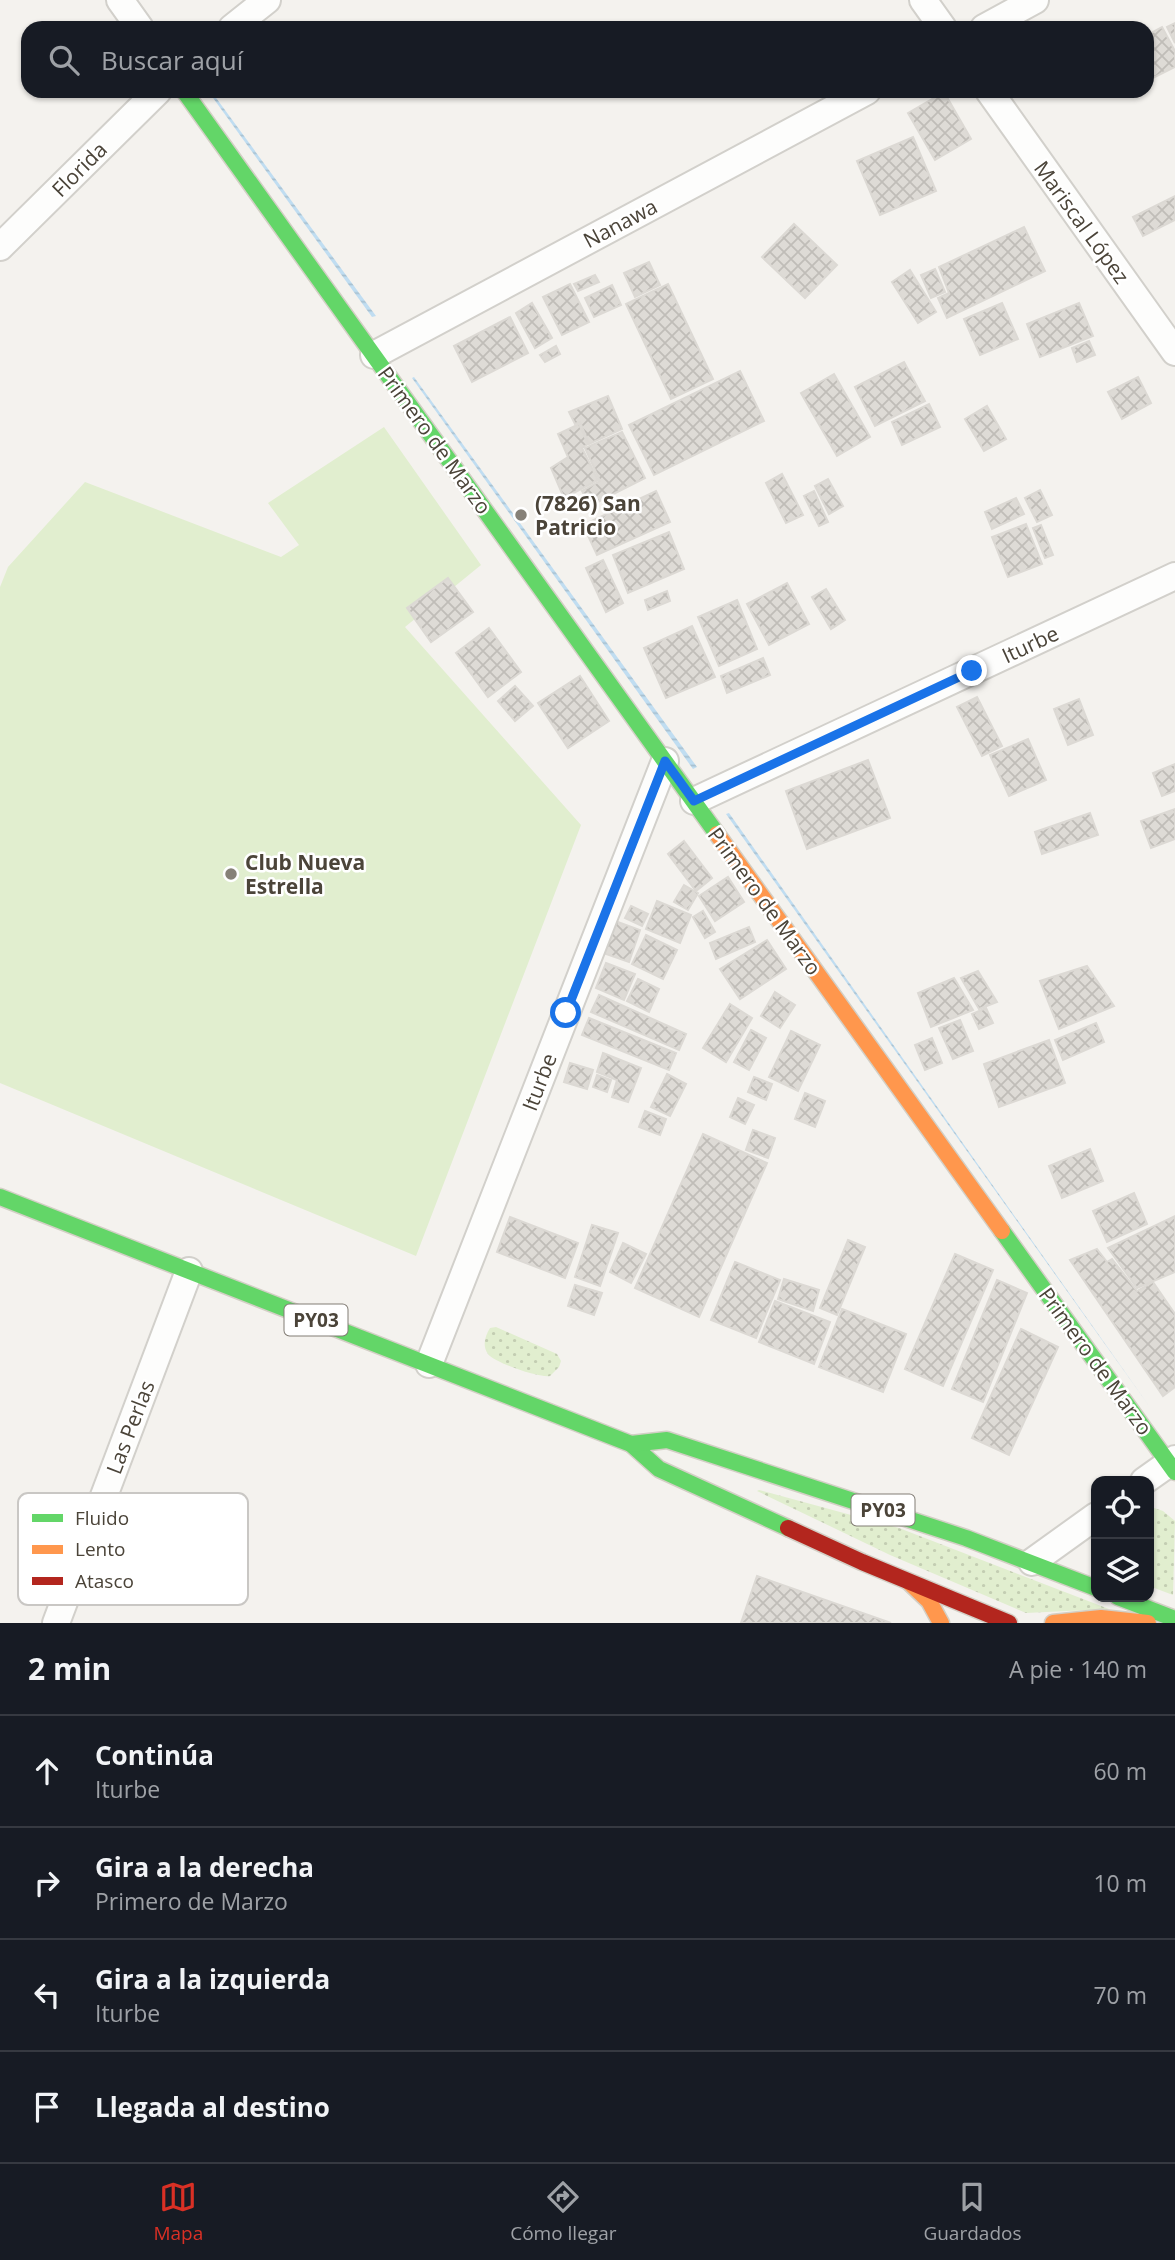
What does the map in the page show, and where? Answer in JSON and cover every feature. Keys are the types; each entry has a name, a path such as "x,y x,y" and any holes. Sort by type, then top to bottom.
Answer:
{"main road":[{"name":"Primero de Marzo","path":"189,98 1173,1465"},
{"name":"PY03","path":"0,1197 631,1444 659,1469 1009,1623"},
{"name":"PY03","path":"631,1444 667,1440 888,1511 1091,1586"},
{"path":"909,1581 929,1601 941,1623"},
{"path":"1131,1602 1175,1619"},
{"path":"1053,1623 1077,1619 1107,1619 1148,1623"}],"street":[{"path":"120,0 135,21"},
{"path":"241,21 267,0"},
{"path":"923,0 938,21"},
{"path":"997,21 1035,0"},
{"name":"Florida","path":"0,247 151,98"},
{"name":"Nanawa","path":"374,355 854,98"},
{"name":"Mariscal López","path":"994,98 1175,352"},
{"name":"Iturbe","path":"694,801 1175,576"},
{"name":"Iturbe","path":"429,1364 665,761"},
{"name":"Las Perlas","path":"105,1493 189,1271"},
{"path":"1153,1476 1173,1465"},
{"path":"1032,1562 1091,1520"},
{"name":"Las Perlas","path":"56,1623 63,1605"}],"green space":[{"path":"384,427 481,565 405,627 581,825 416,1256 0,1083 0,587 8,567 85,482 281,557 299,545 268,503"},
{"path":"496,1327 557,1354 561,1361 559,1367 550,1376 544,1376 517,1369 492,1358 486,1351 485,1341 490,1328"},
{"path":"757,1491 899,1528 1109,1609 1026,1613 890,1555"},
{"path":"1154,1508 1163,1511 1175,1521 1173,1595 1154,1588"}],"water":[{"path":"213,98 216,98 376,316 372,317"},
{"path":"414,377 697,767 693,769 412,378"},
{"path":"729,813 1152,1410 726,814"}],"building":[{"path":"1175,23 1175,43 1167,27"},
{"path":"1162,27 1175,51 1175,67 1154,78 1154,31"},
{"path":"934,98 947,98 971,139 935,160 908,113"},
{"path":"913,137 936,191 880,215 857,161"},
{"path":"1175,196 1175,220 1143,236 1133,217"},
{"path":"794,224 837,265 805,298 762,257"},
{"path":"1024,227 1045,271 947,318 938,298 949,293 939,267"},
{"path":"649,262 660,285 635,297 624,273"},
{"path":"935,269 945,292 931,298 921,275"},
{"path":"910,270 936,312 918,323 892,282"},
{"path":"595,275 599,282 578,291 574,284"},
{"path":"570,284 589,322 562,335 543,297"},
{"path":"668,284 713,379 671,399 626,304"},
{"path":"612,285 621,305 594,317 585,298"},
{"path":"532,303 552,338 535,348 516,313"},
{"path":"1002,303 1018,339 980,355 964,319"},
{"path":"1079,303 1093,336 1040,357 1027,324"},
{"path":"510,317 528,353 472,382 454,346"},
{"path":"1089,341 1095,355 1077,362 1072,348"},
{"path":"556,346 560,354 545,362 540,355"},
{"path":"904,362 925,401 875,426 855,387"},
{"path":"740,371 764,421 654,475 629,425"},
{"path":"834,374 870,437 837,456 801,393"},
{"path":"1138,377 1151,403 1122,419 1108,392"},
{"path":"608,396 622,429 589,444 580,422 575,424 569,412"},
{"path":"929,404 940,427 902,445 892,422"},
{"path":"987,406 1006,439 984,451 965,419"},
{"path":"579,424 588,444 582,448 598,480 564,498 551,468 568,457 558,434"},
{"path":"622,432 645,478 590,506 582,491 600,481 585,448"},
{"path":"782,474 803,515 786,523 766,483"},
{"path":"828,479 843,506 829,514 815,486"},
{"path":"1040,490 1052,515 1037,522 1025,498"},
{"path":"656,491 670,522 597,555 583,525"},
{"path":"814,491 828,522 819,526 804,496"},
{"path":"1016,498 1024,514 992,529 985,512"},
{"path":"1026,524 1042,564 1008,577 992,537"},
{"path":"1041,525 1053,555 1045,558 1033,528"},
{"path":"669,532 684,569 628,593 613,555"},
{"path":"603,560 623,603 606,612 586,568"},
{"path":"448,578 473,612 431,642 407,608"},
{"path":"787,583 809,624 769,645 747,604"},
{"path":"826,589 845,620 831,629 812,597"},
{"path":"667,591 670,601 648,610 645,600"},
{"path":"737,600 757,649 719,666 698,617"},
{"path":"692,626 715,677 666,698 644,648"},
{"path":"489,628 521,672 488,697 456,653"},
{"path":"763,658 770,675 727,693 721,676"},
{"path":"580,676 609,721 568,748 538,703"},
{"path":"515,686 533,706 515,721 498,701"},
{"path":"977,697 1002,746 982,756 957,707"},
{"path":"1079,699 1093,735 1068,745 1054,709"},
{"path":"1028,739 1046,780 1009,796 990,755"},
{"path":"868,760 890,818 807,849 786,791"},
{"path":"1175,764 1175,791 1162,796 1153,773"},
{"path":"1175,809 1175,839 1151,848 1141,821"},
{"path":"1090,813 1098,835 1042,854 1035,832"},
{"path":"684,841 712,878 696,891 668,854"},
{"path":"728,877 744,902 715,921 699,896"},
{"path":"684,885 698,893 688,910 674,902"},
{"path":"657,901 691,915 680,943 646,929"},
{"path":"631,906 648,914 642,926 625,918"},
{"path":"703,911 715,932 705,938 693,917"},
{"path":"615,921 640,930 629,962 603,953"},
{"path":"749,927 755,942 716,959 710,943"},
{"path":"646,935 677,950 663,979 632,964"},
{"path":"767,940 786,969 740,999 720,969"},
{"path":"606,963 635,974 624,1000 596,988"},
{"path":"1087,966 1114,1006 1059,1029 1040,981"},
{"path":"978,971 997,1002 979,1009 961,978"},
{"path":"954,978 973,1010 931,1027 918,993"},
{"path":"638,979 659,989 649,1012 627,1001"},
{"path":"775,992 795,1005 780,1028 761,1016"},
{"path":"599,995 686,1034 679,1050 591,1012"},
{"path":"730,1004 752,1018 726,1062 703,1048"},
{"path":"986,1008 993,1023 979,1029 972,1014"},
{"path":"589,1018 676,1053 669,1070 582,1035"},
{"path":"960,1020 973,1051 953,1059 939,1028"},
{"path":"1096,1023 1104,1042 1063,1060 1055,1040"},
{"path":"751,1030 766,1038 749,1070 734,1062"},
{"path":"791,1031 820,1045 798,1091 769,1077"},
{"path":"932,1038 942,1063 925,1070 915,1045"},
{"path":"1049,1040 1065,1083 999,1107 984,1064"},
{"path":"603,1053 641,1068 628,1102 612,1097 617,1080 597,1072"},
{"path":"570,1063 593,1070 587,1089 564,1082"},
{"path":"667,1074 686,1084 670,1116 651,1107"},
{"path":"597,1075 611,1080 607,1092 593,1087"},
{"path":"754,1077 772,1084 766,1100 748,1092"},
{"path":"805,1093 825,1101 815,1127 795,1119"},
{"path":"738,1098 754,1105 745,1124 730,1117"},
{"path":"645,1111 666,1119 660,1135 639,1127"},
{"path":"753,1130 775,1138 768,1158 746,1150"},
{"path":"703,1134 767,1163 699,1317 635,1288"},
{"path":"1090,1149 1103,1181 1062,1198 1049,1166"},
{"path":"1134,1193 1147,1224 1107,1242 1093,1211"},
{"path":"1175,1216 1175,1272 1137,1288 1108,1248"},
{"path":"510,1217 578,1243 565,1278 497,1252"},
{"path":"592,1225 618,1233 600,1286 575,1277"},
{"path":"848,1240 865,1247 837,1315 820,1308"},
{"path":"623,1243 646,1254 631,1283 610,1272"},
{"path":"1097,1249 1107,1262 1112,1259 1137,1291 1153,1282 1175,1314 1175,1387 1163,1396 1070,1260"},
{"path":"955,1254 993,1270 943,1386 905,1369"},
{"path":"735,1262 780,1280 756,1338 711,1320"},
{"path":"784,1279 819,1290 813,1311 778,1299"},
{"path":"997,1280 1027,1293 983,1402 952,1389"},
{"path":"575,1285 602,1293 594,1315 568,1306"},
{"path":"775,1301 830,1322 814,1364 759,1342"},
{"path":"842,1309 906,1334 883,1392 819,1367"},
{"path":"1021,1329 1058,1347 1009,1455 972,1438"},
{"path":"757,1576 891,1623 741,1623"}],"traffic: fast":[{"path":"189,98 717,834"},
{"path":"0,1197 631,1444 659,1469 788,1528"},
{"path":"1002,1231 1175,1472"},
{"path":"631,1444 667,1440 966,1538 1091,1586"},
{"path":"1131,1602 1175,1619"}],"traffic: slow":[{"path":"717,834 1002,1231"},
{"path":"909,1582 929,1601 941,1623"},
{"path":"1053,1623 1101,1618 1148,1623"}],"traffic: jam":[{"path":"788,1528 1009,1623"}],"place":[{"name":"(7826) San Patricio","path":"521,515"},
{"name":"Club Nueva Estrella","path":"231,874"}],"route":[{"path":"566,1013 665,761 694,801 972,671"}]}
